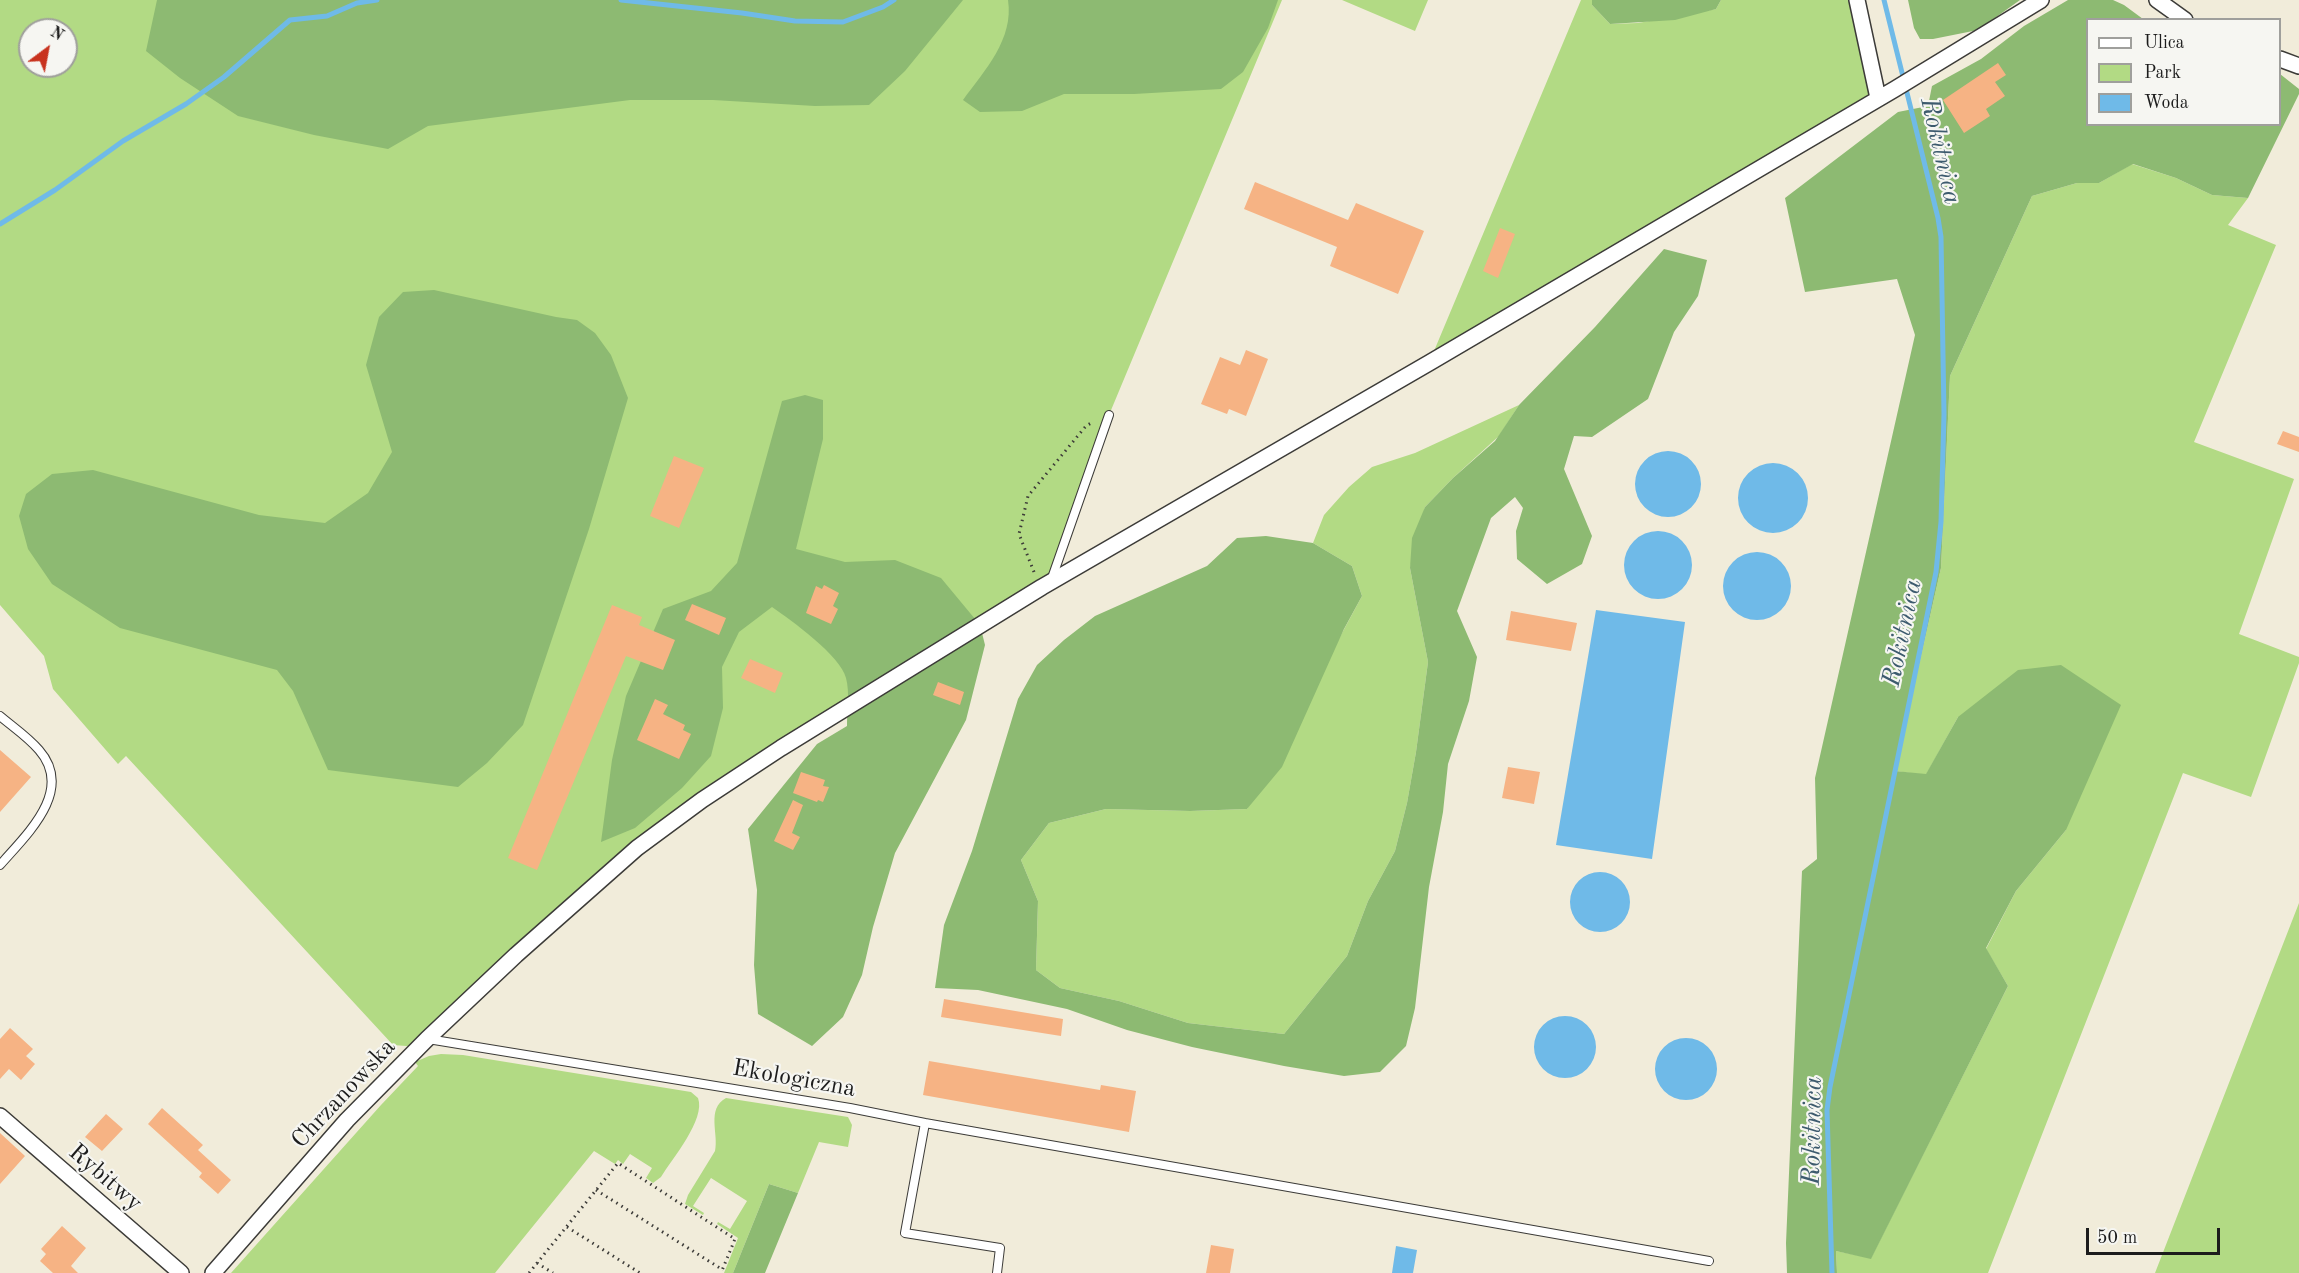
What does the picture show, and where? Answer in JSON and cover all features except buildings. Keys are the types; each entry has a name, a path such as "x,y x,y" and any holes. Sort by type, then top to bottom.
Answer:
{"street":[{"path":"1857,0 1878,98"},
{"name":"Chrzanowska","path":"213,1273 347,1120 427,1039 516,954 637,848 702,800 791,742 1047,584 1429,363 2041,0"},
{"path":"2157,0 2182,18"},
{"path":"2281,58 2299,66"},
{"name":"Rybitwy","path":"0,1116 181,1273"}],"lane":[{"path":"1047,584 1109,415"},
{"path":"0,716 39,750 50,768 52,790 37,823 0,865"},
{"name":"Ekologiczna","path":"427,1039 850,1108 1709,1261"},
{"path":"924,1123 905,1233 1000,1248 997,1273"}],"path":[{"path":"1047,584 1029,562 1019,534 1028,496 1086,426 1109,415"},
{"path":"529,1273 567,1227 596,1190 618,1163 735,1239 722,1271 596,1190"},
{"path":"567,1227 640,1273"},
{"path":"537,1263 553,1273"}],"green space":[{"path":"0,0 1282,0 1109,415 1051,582 702,800 419,1047 393,1045 126,756 118,764 53,689 44,656 0,605"},
{"path":"157,0 963,0 905,71 869,105 815,106 713,100 630,100 428,126 388,149 314,135 238,116 180,78 146,51"},
{"path":"1008,0 1278,0 1268,28 1243,72 1221,89 1134,94 1064,94 1022,111 980,112 963,100 1002,41 1007,28"},
{"path":"1342,0 1428,0 1415,31"},
{"path":"1581,0 1592,0 1592,5 1610,24 1638,23 1716,9 1721,0 1857,0 1878,98 1429,363"},
{"path":"1592,0 1721,0 1716,9 1675,20 1610,24 1592,5"},
{"path":"1908,0 2020,0 1978,30 1933,39 1920,39 1914,28"},
{"path":"2068,0 2113,0 2142,18 2086,18 2086,126 2281,126 2281,75 2299,89 2299,94 2248,198 2212,195 2176,178 2133,164 2099,183 2077,183 2032,196 1950,376 1941,568 1895,771 1926,774 1958,717 2018,670 2061,665 2121,705 2066,830 2016,891 1986,948 2008,986 1871,1259 1836,1251 1837,1273 1787,1273 1786,1243 1802,871 1817,859 1815,778 1915,335 1897,279 1805,292 1785,198 1898,112 1928,106 1932,86 1981,59 2024,26"},
{"path":"2132,164 2176,178 2212,195 2248,198 2228,225 2276,245 2194,442 2294,479 2239,634 2299,657 2299,663 2251,797 2183,773 1988,1273 1837,1273 1836,1251 1871,1258 2008,986 1986,949 2016,891 2066,830 1958,717 1926,775 1895,771 1941,568 1950,376 2032,196 2077,183 2099,183"},
{"path":"1664,249 1707,260 1698,296 1674,332 1648,399 1592,437 1574,436 1564,469 1592,536 1582,564 1547,584 1517,559 1516,531 1523,508 1515,497 1491,518 1457,611 1477,657 1469,701 1448,764 1443,812 1429,887 1415,1008 1406,1046 1380,1072 1344,1076 1192,1047 1127,1030 1067,1009 978,990 935,988 944,925 972,851 1018,699 1037,665 1095,616 1207,566 1237,538 1266,536 1313,543 1352,566 1362,596 1344,629 1282,767 1247,809 1190,811 1106,809 1049,823 1021,860 1038,901 1036,970 1060,988 1119,1001 1188,1023 1284,1034 1347,956 1368,901 1395,851 1416,752 1428,662 1410,568 1412,538 1425,507 1453,478 1495,441 1519,405 1595,327"},
{"path":"434,290 577,320 595,333 611,355 628,398 589,529 523,725 487,763 458,787 328,770 293,691 277,670 120,628 52,584 28,549 19,516 26,494 52,474 93,470 259,515 325,523 368,493 392,452 366,365 379,317 403,292"},
{"path":"805,395 823,400 823,439 796,549 845,562 895,560 941,578 980,625 985,645 966,720 895,853 873,927 862,975 843,1017 812,1046 758,1014 754,965 757,890 748,829 817,744 847,726 846,678 835,659 825,649 772,607 739,632 722,667 723,708 711,756 682,788 635,828 601,842 612,760 626,696 663,609 711,591 737,563 782,401"},
{"path":"1519,405 1499,436 1425,507 1410,568 1428,662 1416,752 1395,851 1368,901 1347,956 1284,1034 1188,1023 1119,1001 1060,988 1036,970 1038,901 1021,860 1049,823 1106,809 1190,811 1247,809 1362,596 1352,566 1313,543 1324,515 1349,487 1372,467 1415,453"},
{"path":"2299,903 2299,1273 2155,1273"},
{"path":"441,1054 463,1055 691,1092 698,1098 697,1117 680,1150 661,1177 653,1183 646,1178 652,1168 630,1154 623,1164 618,1160 615,1164 594,1151 495,1273 231,1273 418,1066 415,1062"},
{"path":"726,1098 848,1117 852,1125 848,1147 819,1142 798,1193 769,1184 733,1273 724,1273 738,1238 717,1224 718,1222 730,1229 747,1201 711,1178 693,1206 704,1213 703,1215 685,1204 688,1195 715,1151 716,1109"},
{"path":"769,1184 798,1193 765,1273 733,1273"}],"water":[{"path":"1668,451 1681,454 1691,461 1698,471 1701,484 1698,497 1691,507 1681,514 1668,517 1655,514 1645,507 1638,497 1635,484 1638,471 1645,461 1655,454"},
{"path":"1773,463 1792,469 1802,479 1808,498 1802,517 1792,527 1773,533 1754,527 1744,517 1738,498 1744,479 1754,469"},
{"path":"1658,531 1671,534 1682,541 1689,552 1692,565 1689,578 1682,589 1671,596 1658,599 1645,596 1634,589 1627,578 1624,565 1627,552 1634,541 1645,534"},
{"path":"1757,552 1770,554 1781,562 1789,573 1791,586 1789,599 1781,610 1770,618 1757,620 1744,618 1733,610 1725,599 1723,586 1725,573 1733,562 1744,554"},
{"path":"1596,610 1685,622 1652,859 1556,845"},
{"path":"1600,872 1617,877 1625,885 1630,902 1625,919 1617,927 1600,932 1583,927 1575,919 1570,902 1575,885 1583,877"},
{"path":"1565,1016 1587,1025 1596,1047 1587,1069 1565,1078 1543,1069 1534,1047 1543,1025"},
{"path":"1680,1038 1692,1038 1708,1047 1715,1057 1717,1069 1715,1081 1708,1091 1692,1100 1680,1100 1669,1095 1660,1086 1655,1075 1655,1063 1660,1052 1669,1043"},
{"path":"1396,1246 1417,1250 1413,1273 1392,1273"}],"waterway":[{"path":"0,224 55,190 123,141 186,104 224,77 290,20 327,16 357,3 377,0"},
{"path":"621,0 795,21 843,22 883,7 894,0"},
{"name":"Rokitnica","path":"1832,1273 1827,1110 1830,1087 1936,572 1941,522 1944,414 1941,237 1884,0"}]}
